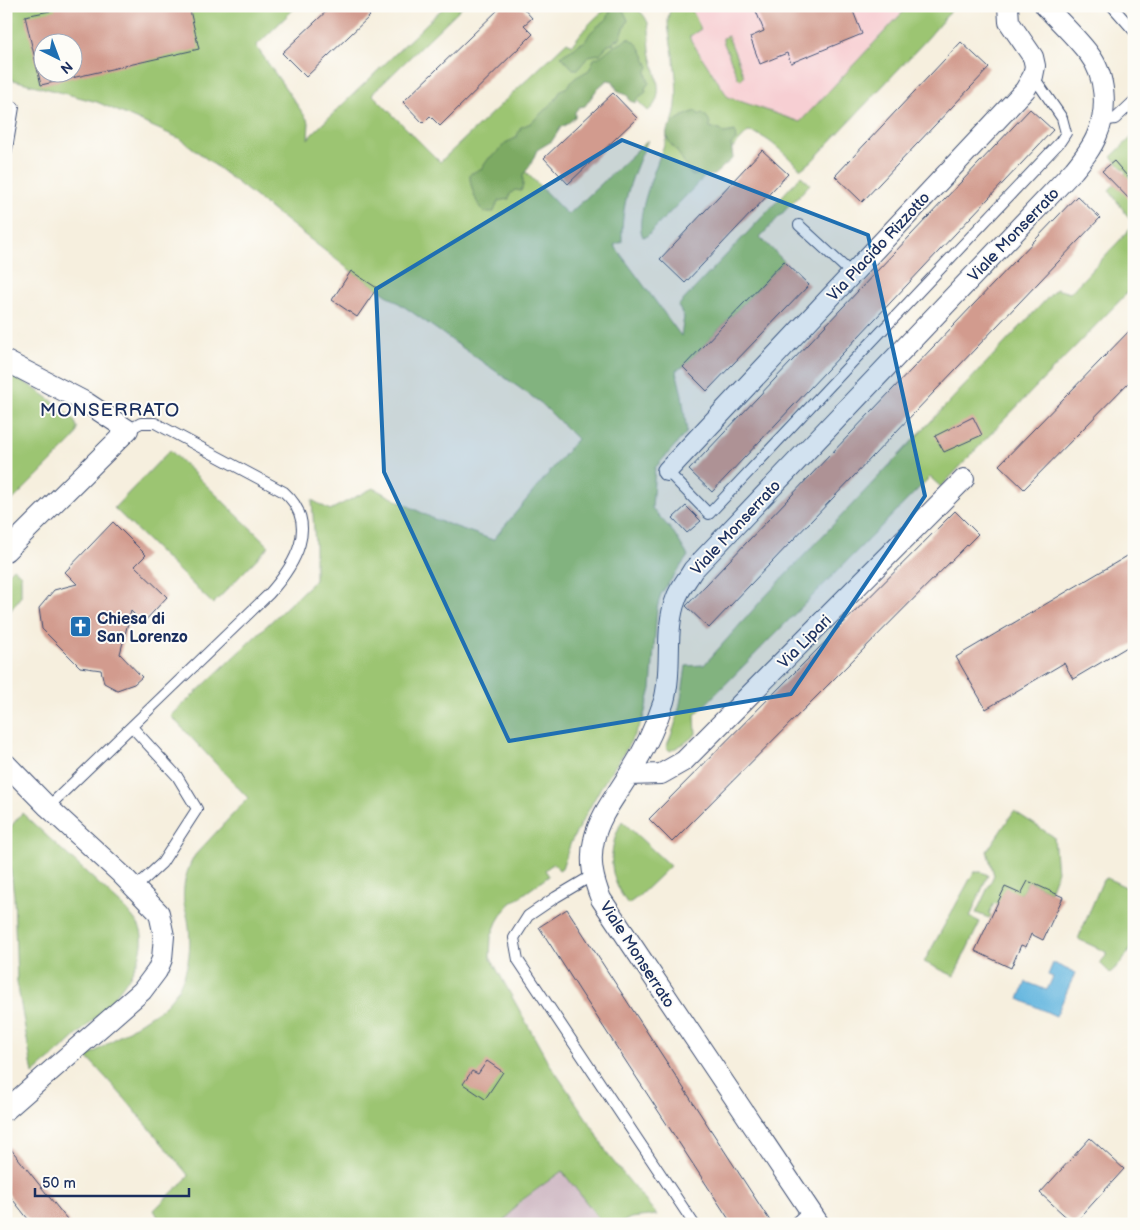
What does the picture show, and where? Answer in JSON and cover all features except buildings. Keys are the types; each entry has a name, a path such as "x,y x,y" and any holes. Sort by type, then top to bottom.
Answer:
{"street":[{"path":"1008,6 1009,22 1033,57 1035,66 1033,76"},
{"name":"Viale Monserrato","path":"814,1217 609,913 601,899 593,876 592,853 594,838 606,810 647,746 664,699 670,660 671,620 676,598 693,570 1074,170 1092,147 1102,121 1104,93 1097,67 1090,55 1045,6"},
{"name":"Via Placido Rizzotto","path":"667,471 1018,98 1033,76"},
{"path":"6,361 87,403 128,430 6,551"},
{"name":"Via Lipari","path":"629,775 661,774 684,762 964,479"},
{"path":"6,764 48,808 135,888 159,913 163,924 164,948 157,971 142,991 6,1110"}],"lane":[{"path":"1112,6 1134,31"},
{"path":"667,471 709,514 1060,142 1066,133 1062,118 1033,76"},
{"path":"1102,121 1115,119 1134,101"},
{"path":"6,155 14,107"},
{"path":"799,225 852,274"},
{"path":"48,808 280,581 290,567 297,552 302,528 298,509 292,500 274,487 154,423 141,422 128,430"},
{"path":"132,727 177,776 197,809 162,863 135,888"},
{"path":"593,876 556,897 528,916 514,938 518,960 694,1224"},
{"path":"794,1224 814,1217"}],"highlighted area":[{"path":"622,140 868,235 925,496 791,694 509,741 384,472 376,289"}],"shaded area":[{"path":"690,6 901,6 903,12 800,122 728,97 690,39 690,36 701,29"},
{"path":"562,1170 603,1224 503,1224 518,1204"}],"green space":[{"path":"6,6 297,6 256,46 309,122 308,139 445,6 463,6 372,94 440,162 567,42 572,45 591,22 603,12 614,6 633,7 642,13 648,23 650,50 658,82 657,98 654,105 648,111 610,74 517,163 568,215 648,140 629,190 623,214 622,242 614,245 681,336 684,317 678,306 801,176 810,184 760,237 784,261 683,367 676,370 682,395 687,432 655,468 652,508 674,533 688,556 661,594 657,608 651,689 643,719 624,753 601,787 571,842 562,868 559,870 554,863 545,870 549,876 510,904 497,922 491,937 490,957 547,1060 595,1131 608,1155 657,1215 631,1218 618,1224 603,1224 562,1171 518,1203 503,1224 162,1224 154,1210 189,1176 126,1100 87,1057 162,1008 178,989 187,967 189,956 190,944 188,919 184,904 184,885 189,867 195,855 248,798 171,716 315,580 312,500 330,510 373,488 434,519 493,540 577,439 541,403 351,271 181,139 97,102 6,78"},
{"path":"621,6 628,20 619,40 616,39 613,44 608,45 600,54 589,56 578,69 573,69 561,56 585,41 592,31 605,21 613,7"},
{"path":"672,6 690,6 701,29 690,36 690,39 728,97 800,122 903,12 901,6 955,6 927,39 811,162 801,169 769,141 755,133 748,132 647,236 643,237 641,227 642,213 646,196 676,107 676,80 668,25"},
{"path":"728,36 744,76 741,80 738,78 723,41 723,38"},
{"path":"627,38 635,42 649,67 646,72 649,83 645,88 646,92 638,98 636,103 630,101 628,96 617,90 613,81 607,80 598,88 585,106 579,107 575,112 575,117 561,127 552,141 537,150 530,166 523,175 521,191 515,190 510,194 509,199 498,201 494,212 483,212 474,193 470,174 482,168 489,158 498,152 505,143 516,138 521,127 531,123 555,100 561,90 567,87 575,78 589,70 594,59 622,43"},
{"path":"696,111 699,115 702,113 707,117 710,127 724,133 735,131 736,140 731,144 733,158 714,175 700,174 692,176 667,137 667,132 672,123"},
{"path":"1134,135 1134,225 1109,190 1126,172 1111,157"},
{"path":"1134,225 1134,286 941,487 930,477 695,715 696,734 685,743 670,751 666,747 677,717 686,666 704,665 760,602 1056,289 1070,293"},
{"path":"6,371 34,388 67,413 74,420 77,429 72,441 6,507"},
{"path":"170,450 269,546 213,604 114,508"},
{"path":"13,568 21,575 21,596 6,617 6,575"},
{"path":"1014,811 1054,837 1057,873 1050,891 1028,881 1021,894 997,904 994,903 989,918 976,913 994,875 987,851"},
{"path":"22,813 127,910 138,925 142,936 140,954 132,973 118,992 83,1030 33,1074 17,982 14,895 7,843 8,830"},
{"path":"622,821 670,866 628,904 621,894 613,874 612,864 614,843"},
{"path":"974,872 982,872 988,875 970,917 980,922 954,976 924,962"},
{"path":"1107,878 1134,891 1134,943 1122,962 1110,973 1100,963 1106,956 1106,952 1078,939 1103,880"}],"water":[{"path":"1053,963 1075,973 1056,1016 1019,999 1026,982 1047,990 1053,977 1048,975"}],"place":[{"name":"Chiesa di San Lorenzo","path":"81,627"}],"district":[{"name":"MONSERRATO","path":"110,409"}]}
